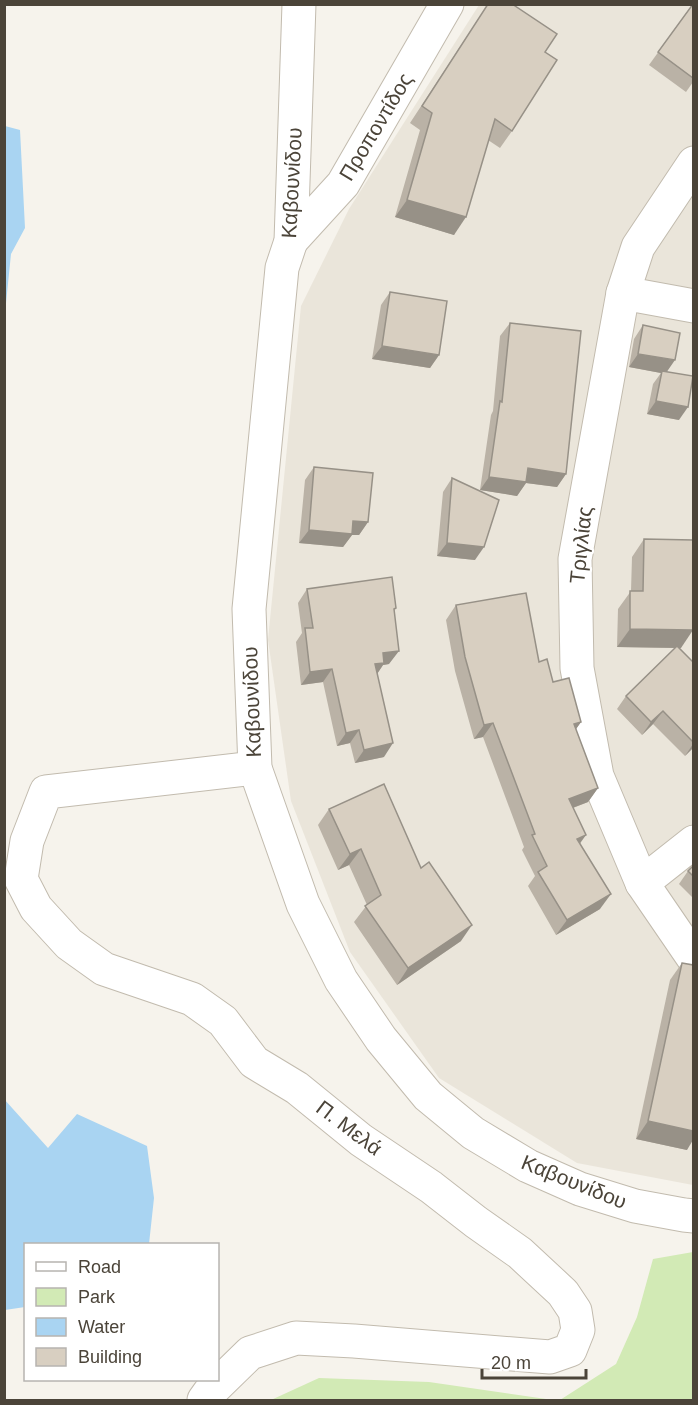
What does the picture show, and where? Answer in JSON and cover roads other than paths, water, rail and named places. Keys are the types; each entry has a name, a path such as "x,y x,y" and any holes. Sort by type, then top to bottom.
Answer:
{"street":[{"name":"Καβουνίδου","path":"299,4 291,241 282,268 249,609 255,768 303,904 341,980 381,1039 428,1096 472,1133 528,1167 580,1189 635,1206 693,1215"},
{"name":"Προποντίδος","path":"291,241 343,184 447,4"},
{"name":"Τριγλίας","path":"693,163 638,247 622,293 575,559 577,668 597,776 642,883 693,959"},
{"path":"622,293 693,306"},
{"name":"Π. Μελά","path":"204,1401 209,1393 250,1353 296,1338 550,1357 570,1350 578,1330 575,1311 563,1293 520,1253 431,1187 361,1140 297,1088 254,1062 223,1021 192,999 104,969 69,944 36,908 21,879 27,841 46,792 255,768"},
{"path":"642,883 693,842"}],"water":[{"path":"5,126 20,130 25,228 11,254 5,313"},
{"path":"4,1099 48,1148 77,1114 147,1146 154,1198 149,1243 24,1243 24,1307 5,1310"}]}
